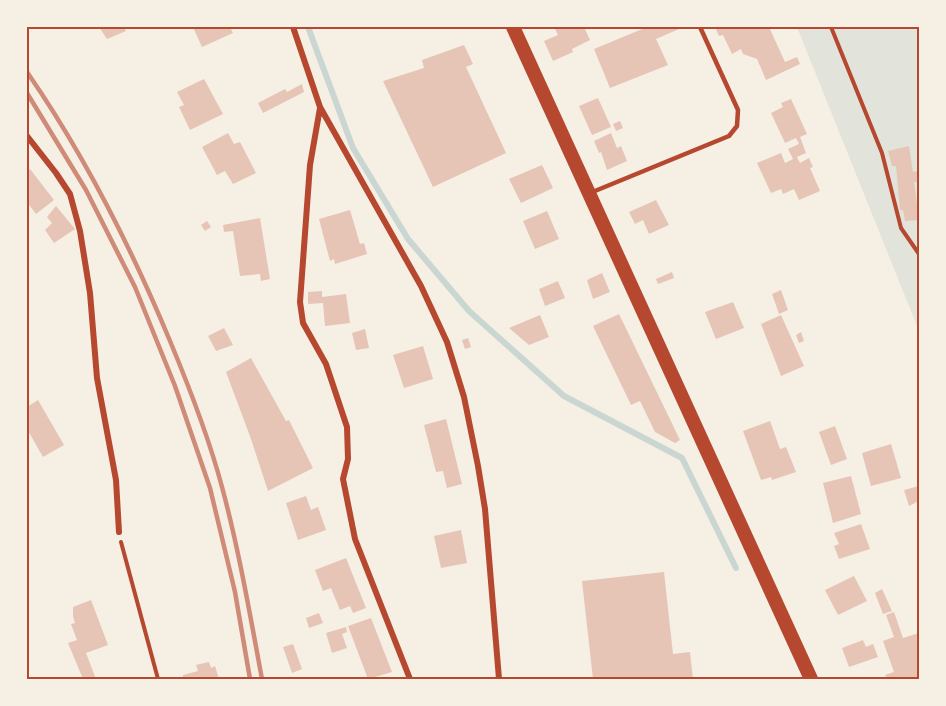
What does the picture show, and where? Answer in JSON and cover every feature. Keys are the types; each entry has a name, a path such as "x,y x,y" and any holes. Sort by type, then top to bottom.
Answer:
{"main road":[{"path":"513,27 812,679"}],"street":[{"path":"293,27 320,107 421,286 447,342 464,398 478,466 499,679"},
{"path":"320,107 310,165 300,302 303,323 326,364 347,427 348,459 343,479 356,539 410,679"},
{"path":"27,136 56,172 70,194 80,231 90,293 97,378 116,480 119,532"}],"lane":[{"path":"589,193 729,136 738,126 738,111 700,27"}],"path":[{"path":"831,27 882,153 901,228 919,254"},
{"path":"119,532 158,679"}],"shaded area":[{"path":"796,27 919,27 919,331 799,32"}],"building":[{"path":"99,27 124,27 126,31 107,39"},
{"path":"193,27 230,27 233,33 202,47"},
{"path":"554,27 584,27 590,40 572,49 573,52 553,61 544,41 558,35"},
{"path":"647,27 679,27 656,39 668,65 610,88 594,49"},
{"path":"715,27 769,27 785,62 797,57 800,64 766,80 757,59 743,54 741,49 732,54 723,35 719,36"},
{"path":"464,45 473,64 466,67 506,153 433,187 383,81 424,68 422,60"},
{"path":"204,79 223,114 190,130 179,107 184,105 177,92"},
{"path":"302,84 304,92 263,113 258,103 285,89 287,92"},
{"path":"598,98 611,127 592,135 579,106"},
{"path":"791,99 807,134 800,137 806,153 797,157 800,163 809,158 813,167 810,168 820,191 799,200 794,189 783,194 781,189 771,193 757,163 781,153 785,163 793,159 788,149 799,144 796,138 785,143 771,113 783,107 781,103"},
{"path":"620,121 623,128 616,131 613,124"},
{"path":"228,133 234,144 240,142 256,173 233,184 225,171 217,175 202,147"},
{"path":"611,133 617,148 621,146 627,161 607,170 601,152 599,153 594,141"},
{"path":"909,146 913,172 918,171 919,182 914,182 919,220 905,221 903,210 900,210 896,166 892,166 888,151"},
{"path":"542,165 553,188 521,203 509,179"},
{"path":"30,169 54,200 36,214 27,202 27,171"},
{"path":"656,200 669,225 649,234 643,220 635,224 629,212"},
{"path":"56,206 75,229 54,243 45,230 52,223 47,217"},
{"path":"350,210 360,244 364,243 367,254 335,264 334,259 330,261 319,219"},
{"path":"547,211 559,239 535,249 523,221"},
{"path":"260,218 270,279 261,281 260,274 240,276 233,231 224,232 223,225"},
{"path":"207,221 211,227 205,231 201,225"},
{"path":"672,272 674,278 658,284 656,279"},
{"path":"602,273 610,292 593,299 587,280"},
{"path":"558,281 565,298 545,306 539,289"},
{"path":"781,290 788,310 779,314 772,294"},
{"path":"322,291 322,297 346,294 350,323 325,326 323,303 308,304 308,292"},
{"path":"733,302 744,328 716,339 705,312"},
{"path":"619,314 680,440 675,443 655,432 640,401 631,405 593,326"},
{"path":"540,315 549,337 529,345 509,328"},
{"path":"781,315 804,366 781,376 761,324"},
{"path":"224,328 233,345 216,351 208,336"},
{"path":"365,329 369,348 356,350 352,333"},
{"path":"801,332 804,341 799,343 796,335"},
{"path":"468,338 471,347 465,349 462,340"},
{"path":"423,346 433,379 404,388 393,355"},
{"path":"251,358 286,421 289,420 313,468 268,491 226,372"},
{"path":"38,400 64,445 43,457 27,429 27,407"},
{"path":"446,419 462,484 447,488 443,471 436,472 424,425"},
{"path":"770,421 780,449 786,447 796,472 772,480 771,477 761,480 743,431"},
{"path":"835,426 847,459 831,465 819,432"},
{"path":"891,444 901,478 871,486 862,453"},
{"path":"851,476 861,514 833,523 823,483"},
{"path":"919,486 919,501 909,506 904,490"},
{"path":"306,496 311,510 318,507 326,530 298,540 286,503"},
{"path":"861,524 870,549 839,559 834,546 839,544 834,533"},
{"path":"461,530 467,563 441,568 434,536"},
{"path":"346,558 366,608 353,613 350,606 340,610 331,588 323,591 315,570"},
{"path":"664,572 673,654 690,652 693,679 593,679 582,581"},
{"path":"854,576 867,601 838,615 825,590"},
{"path":"882,589 892,611 883,614 875,593"},
{"path":"91,600 108,645 86,653 96,679 83,679 68,643 77,640 71,624 75,623 73,607"},
{"path":"894,612 903,638 919,633 919,679 887,679 885,675 894,672 883,641 894,637 886,615"},
{"path":"319,613 323,623 309,628 306,618"},
{"path":"371,618 392,672 368,679 348,626"},
{"path":"346,627 347,632 342,634 347,648 332,653 326,633"},
{"path":"863,640 866,647 873,644 878,657 849,667 842,648"},
{"path":"293,644 302,669 292,673 283,647"},
{"path":"209,662 211,668 215,666 219,679 179,679 183,675 198,671 196,665"}],"waterway":[{"path":"308,27 353,148 408,239 469,311 564,396 682,458 736,568"}],"railway":[{"path":"27,72 68,136 106,203 155,306 192,395 211,450 228,511 262,679"},
{"path":"27,93 86,190 135,287 175,386 210,488 235,592 250,679"}]}
